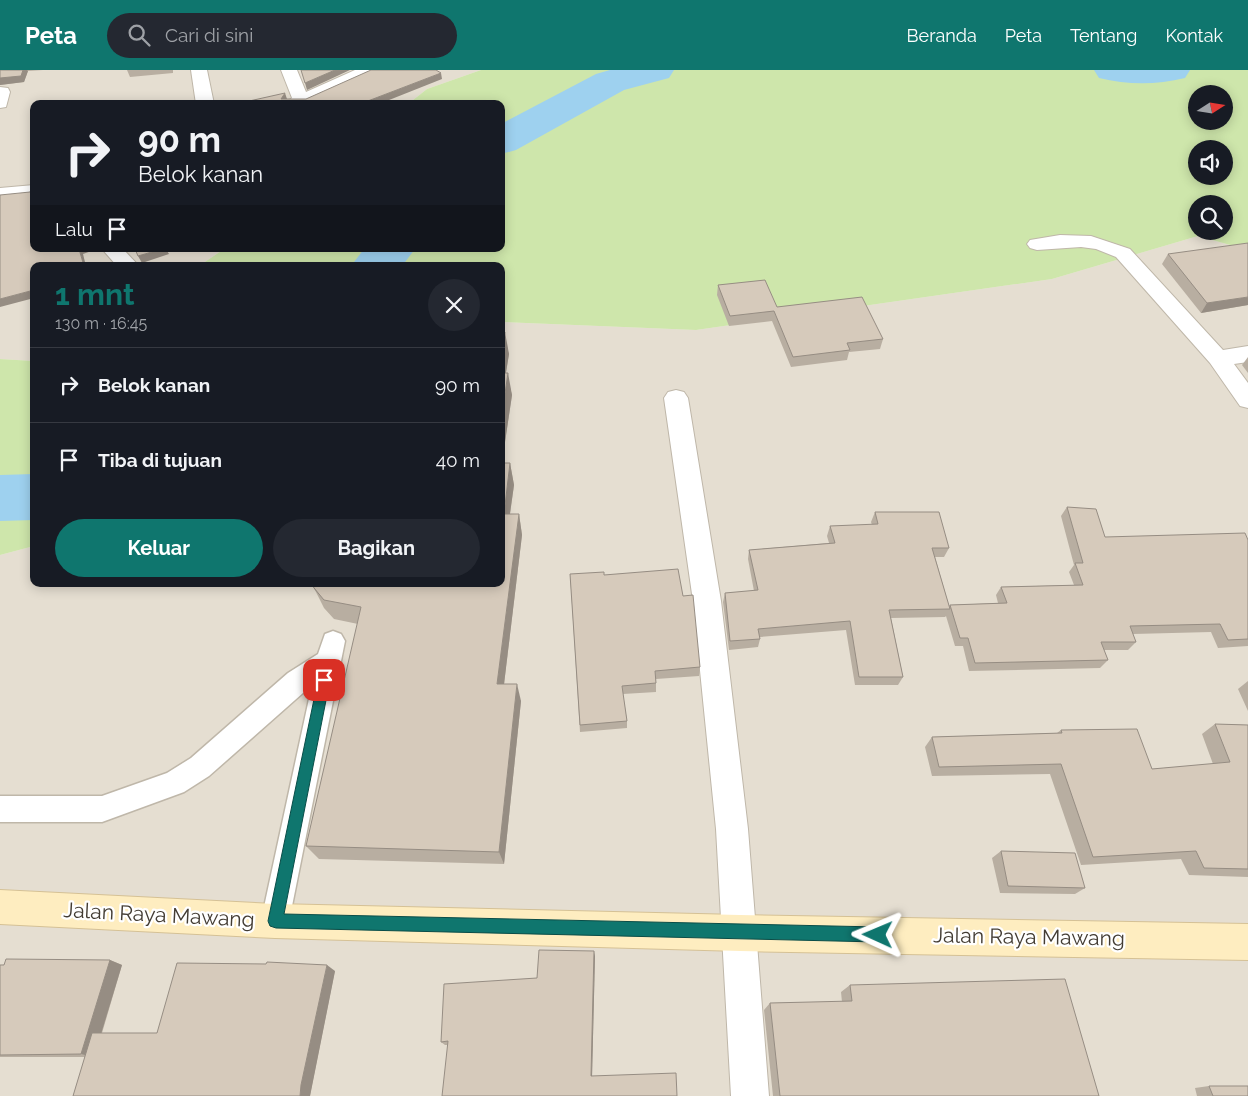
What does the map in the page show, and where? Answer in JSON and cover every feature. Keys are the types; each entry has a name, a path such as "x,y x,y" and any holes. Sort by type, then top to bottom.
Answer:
{"main road":[{"name":"Jalan Raya Mawang","path":"0,907 276,921 740,933 1248,942"}],"street":[{"path":"199,70 204,100"},
{"path":"288,70 296,100"},
{"path":"302,100 369,70"},
{"path":"0,194 30,191"},
{"path":"1037,244 1057,240 1084,240 1108,245 1123,253 1218,358 1248,400"},
{"path":"115,252 126,262"},
{"path":"1218,358 1248,354"},
{"path":"676,398 707,601 732,829 750,1096"}],"lane":[{"path":"0,809 102,809 175,783 200,767 330,651 276,921"}],"shaded area":[{"path":"0,70 481,70 427,89 413,100 30,100 30,252 220,252 205,262 30,262 30,361 0,359"},
{"path":"1188,239 1212,240 1248,250 1248,1096 0,1096 0,555 30,547 30,587 505,587 505,322 696,330 1052,279"}],"green space":[{"path":"481,70 1248,70 1248,250 1212,240 1233,240 1233,195 1188,195 1188,239 1052,279 696,330 505,322 505,262 205,262 220,252 505,252 505,100 413,100 427,89"},
{"path":"0,359 30,361 30,547 0,555"}],"building":[{"path":"0,70 23,70 21,76 0,78"},
{"path":"301,70 335,70 305,83"},
{"path":"371,70 436,70 441,73 370,100 254,100 285,93 281,99 306,99"},
{"path":"30,192 30,252 80,252 83,262 30,262 30,291 0,299 0,195"},
{"path":"1248,243 1248,297 1207,303 1168,254"},
{"path":"136,252 152,252 138,256"},
{"path":"765,280 777,307 862,297 883,339 847,343 850,350 793,357 774,311 730,316 718,285"},
{"path":"505,373 508,373 505,394"},
{"path":"505,463 510,463 505,506"},
{"path":"1067,507 1096,509 1105,537 1245,533 1248,540 1248,639 1228,640 1220,624 1130,626 1136,642 1101,642 1108,660 975,663 968,638 960,638 950,605 1007,603 1001,587 1083,585 1075,563 1083,563"},
{"path":"875,512 939,512 949,548 932,548 950,609 889,610 903,677 859,677 850,621 758,629 760,639 730,641 725,593 758,590 749,550 835,543 830,526 878,524"},
{"path":"505,514 519,514 497,684 517,684 499,852 306,846 361,607 324,600 314,588 505,587"},
{"path":"678,569 683,596 693,595 700,667 655,671 656,683 622,686 627,721 580,725 570,574 604,572 604,575"},
{"path":"1215,724 1248,725 1248,869 1204,868 1196,851 1093,857 1061,764 939,767 932,737 1062,733 1061,730 1137,729 1152,769 1230,762"},
{"path":"1001,851 1075,853 1085,888 1008,886"},
{"path":"539,950 594,951 591,1076 676,1073 677,1096 442,1096 448,1041 441,1042 444,984 537,978"},
{"path":"6,959 110,960 81,1054 0,1055 0,965 4,965"},
{"path":"267,962 327,965 300,1096 73,1096 92,1033 157,1033 177,963 266,964"},
{"path":"1065,979 1099,1096 780,1096 770,1003 852,1001 850,985"},
{"path":"1209,1086 1248,1086 1248,1096 1213,1096"}],"waterway":[{"path":"505,139 610,82 655,70"},
{"path":"1113,70 1155,73 1171,70"},
{"path":"379,262 388,252"},
{"path":"0,498 30,497"}],"route":[{"path":"324,680 276,921 878,935"}]}
